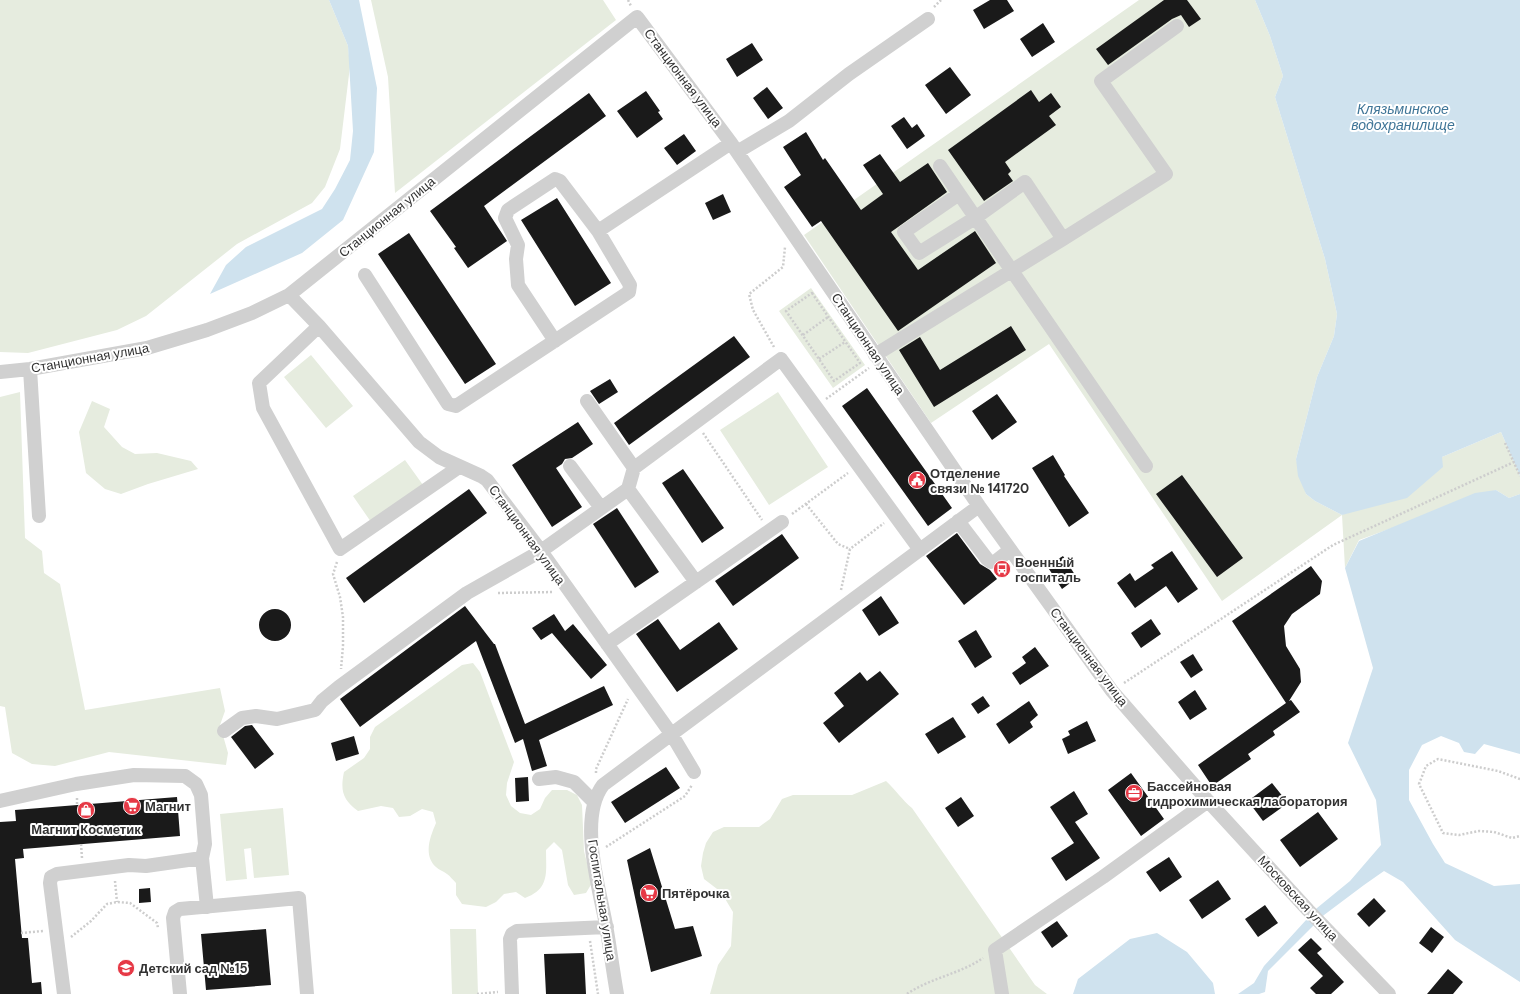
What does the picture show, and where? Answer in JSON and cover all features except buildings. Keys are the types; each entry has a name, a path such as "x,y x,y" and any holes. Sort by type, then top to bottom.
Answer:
{"street":[{"name":"Станционная улица","path":"0,372 30,369 147,348 207,330 252,313 289,295 637,17 734,147 979,506 1112,691 1208,801"},
{"path":"598,231 734,147 789,121 849,74 928,18"},
{"path":"877,358 1166,174 1101,81 1177,26"},
{"path":"940,166 1011,272 1146,466"},
{"path":"364,275 448,404 456,406 555,341 629,292 630,285 598,231 560,181 555,178 508,210 505,218 518,245 516,259 518,285 555,341"},
{"path":"959,194 904,232 919,254 975,218 1025,182 1063,239"},
{"name":"Станционная улица","path":"289,295 319,326 419,442 439,457 487,480 541,551 672,735 694,772"},
{"path":"319,326 259,383 263,408 340,549 459,467"},
{"path":"224,731 242,718 256,716 277,719 315,710 322,701 340,687 467,593 541,551 628,489 634,468 781,359 920,550"},
{"path":"30,369 39,516"},
{"path":"587,401 634,468"},
{"path":"570,466 601,508"},
{"path":"628,489 696,582"},
{"path":"600,780 672,735 979,506"},
{"path":"958,521 987,559 991,562 996,561 1010,550"},
{"path":"607,644 782,522"},
{"path":"1,798 134,775 186,776 196,784 201,795 205,844 202,858 207,906"},
{"path":"539,779 556,777 574,782 594,802"},
{"name":"Госпитальная улица","path":"600,780 592,813 592,854 617,994"},
{"path":"1002,994 995,950 1103,877 1208,801"},
{"name":"Московская улица","path":"1208,801 1308,910 1389,994"},
{"path":"64,994 50,883 51,877 57,874 129,865 146,866 202,858"},
{"path":"180,994 173,918 175,912 180,909 299,898 307,994"},
{"path":"512,993 510,939 512,934 517,931 606,927"}],"path":[{"path":"781,359 753,310 749,294 783,267 787,226"},
{"path":"812,293 860,363 834,381 803,335 786,311 812,293"},
{"path":"803,335 828,317"},
{"path":"819,359 845,342"},
{"path":"816,406 877,358"},
{"path":"696,422 769,530"},
{"path":"1505,443 1520,476"},
{"path":"1112,691 1333,545 1514,462"},
{"path":"782,522 858,466"},
{"path":"806,504 838,544 850,549"},
{"path":"836,612 850,549 894,516"},
{"path":"340,549 333,574 340,597 343,617 343,646 340,687"},
{"path":"491,593 569,592"},
{"path":"600,780 596,769 635,684"},
{"path":"1520,778 1438,759 1426,766 1419,784 1443,833 1459,835 1479,831 1494,832 1512,838 1520,836"},
{"path":"605,847 685,796 692,783 694,772"},
{"path":"113,867 117,902"},
{"path":"21,933 69,938 91,922 107,904 117,902 130,903 157,923 158,928 174,926"},
{"path":"586,928 592,951 598,994"},
{"path":"907,994 917,987 974,964 995,950"},
{"path":"477,994 512,993"}],"shaded area":[{"path":"0,0 329,0 348,46 350,66 340,149 325,187 312,203 237,244 146,316 117,330 28,353 0,352"},
{"path":"371,0 603,0 616,20 395,193 388,77"},
{"path":"1139,0 1255,0 1270,36 1283,76 1275,97 1325,259 1337,314 1334,336 1317,377 1296,459 1306,494 1315,501 1342,515 1222,601 1049,344 931,423 804,235"},
{"path":"811,288 865,365 833,388 779,311"},
{"path":"311,355 353,406 326,428 284,377"},
{"path":"20,392 25,538 42,551 44,573 60,584 85,710 220,688 225,711 220,725 228,753 226,765 109,752 55,766 32,764 12,753 5,707 0,706 0,397"},
{"path":"778,392 828,467 769,505 720,430"},
{"path":"92,401 110,409 104,427 122,447 135,454 157,453 191,461 198,469 121,494 105,489 86,473 79,432"},
{"path":"1501,432 1520,476 1520,494 1509,498 1496,490 1359,540 1345,568 1342,515 1442,457"},
{"path":"405,460 423,485 371,522 353,496"},
{"path":"473,663 480,672 514,762 507,783 506,795 511,806 520,813 531,815 540,809 545,798 552,790 567,790 577,795 582,805 584,851 592,883 586,893 574,895 568,885 562,850 554,842 546,850 545,879 539,890 525,898 516,892 504,894 496,902 486,907 462,904 456,895 456,883 448,875 436,867 430,857 430,840 436,823 433,812 422,809 410,816 399,817 393,808 381,806 358,811 346,799 342,785 344,772 364,758 370,749 370,737 375,727 462,665"},
{"path":"886,781 912,808 1035,985 1047,994 710,994 718,965 731,946 733,912 721,892 704,879 701,866 703,853 706,843 713,832 724,827 759,827 770,819 782,799 793,795 852,795"},
{"path":"283,808 289,875 254,878 251,848 244,849 247,879 226,881 220,814"},
{"path":"450,929 476,929 478,994 452,994"}],"water":[{"path":"329,0 359,0 377,88 374,152 343,220 302,253 210,294 226,265 246,247 322,209 335,189 350,160 353,131 348,46"},
{"name":"Клязьминское водохранилище","path":"1255,0 1520,0 1520,476 1501,432 1442,457 1443,467 1407,498 1342,515 1315,501 1306,494 1298,476 1296,459 1317,377 1334,336 1337,314 1325,259 1275,97 1283,76 1270,36"},
{"path":"1496,490 1509,498 1520,494 1520,754 1484,744 1475,754 1464,752 1459,743 1441,736 1422,745 1409,770 1409,800 1445,863 1494,886 1520,884 1520,982 1455,940 1403,882 1384,871 1324,915 1268,971 1265,992 1259,994 1238,994 1254,983 1264,966 1317,908 1350,881 1381,845 1376,800 1348,743 1373,668 1345,568 1359,541 1475,493"},
{"path":"1157,933 1187,952 1213,983 1215,994 1073,994 1078,979 1130,939"}],"place":[{"name":"Отделение связи № 141720","path":"917,480"},
{"name":"Военный госпиталь","path":"1002,569"},
{"name":"Бассейновая гидрохимическая лаборатория","path":"1134,793"},
{"name":"Магнит","path":"132,806"},
{"name":"Магнит Косметик","path":"86,810"},
{"name":"Пятёрочка","path":"649,893"},
{"name":"Детский сад №15","path":"126,968"}]}
